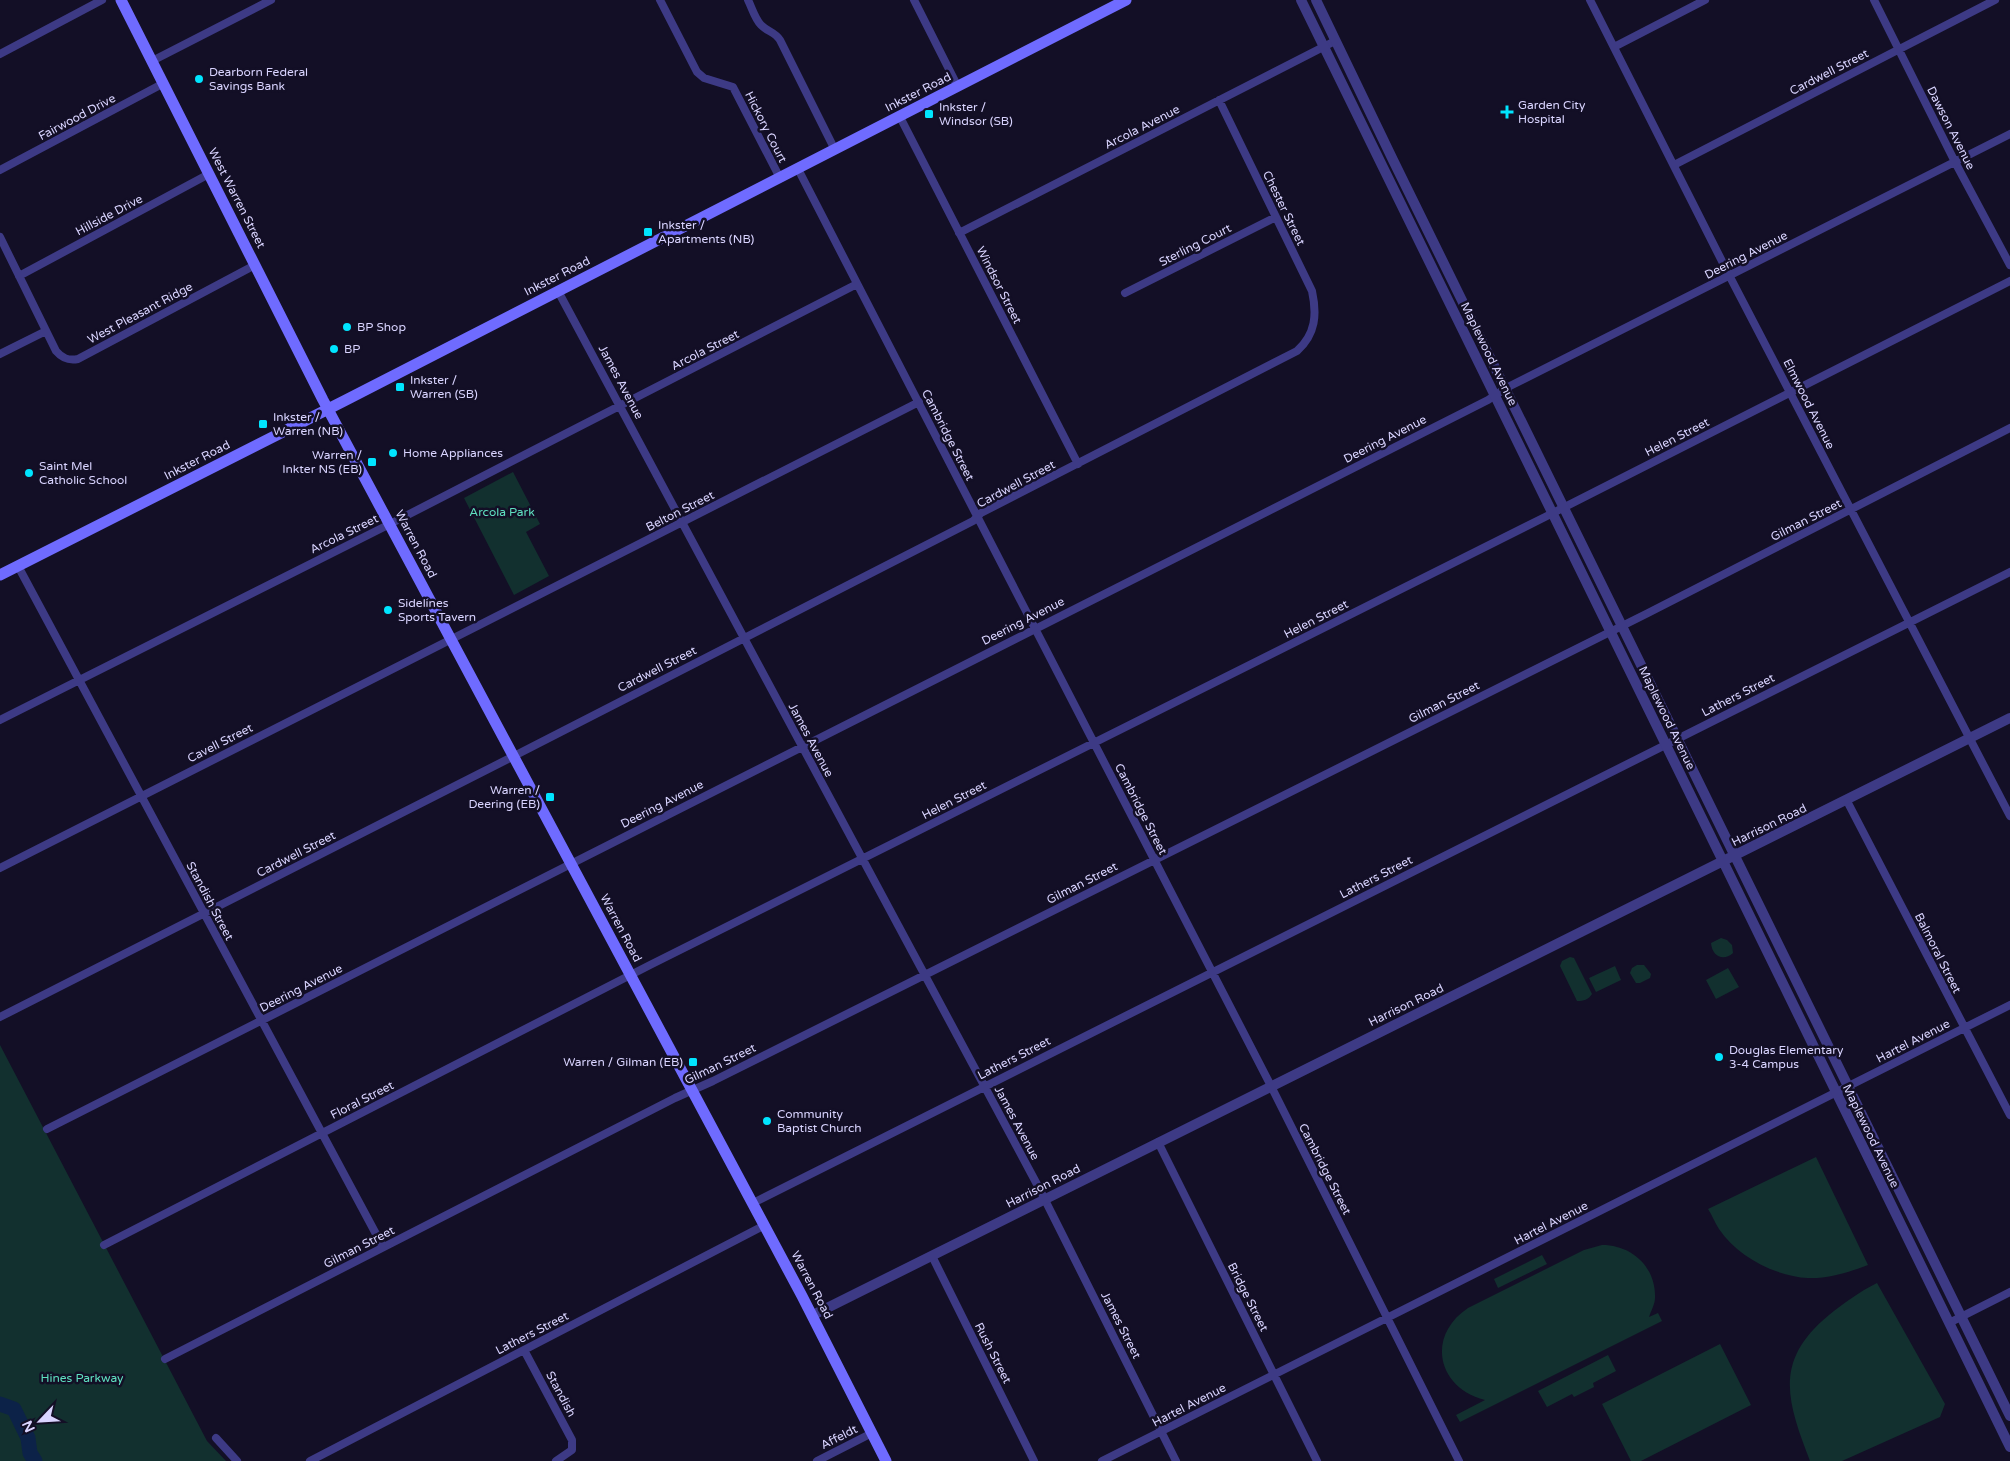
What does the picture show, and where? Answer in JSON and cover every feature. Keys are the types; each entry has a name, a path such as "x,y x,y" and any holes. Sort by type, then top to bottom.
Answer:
{"main road":[{"name":"West Warren Street","path":"122,0 328,409"},
{"name":"Inkster Road","path":"0,575 1126,0"},
{"name":"Warren Road","path":"328,409 753,1203 886,1461"}],"street":[{"path":"0,54 102,0"},
{"path":"152,60 271,0"},
{"name":"Hickory Court","path":"660,0 697,72 704,78 733,87 780,178"},
{"path":"748,0 760,23 775,33 780,40 835,150"},
{"path":"914,0 958,87"},
{"name":"Maplewood Avenue","path":"1301,0 2010,1447"},
{"name":"Maplewood Avenue","path":"1316,0 1451,279 2010,1416"},
{"name":"Elmwood Avenue","path":"1590,0 1729,276 2010,816"},
{"path":"1614,47 1705,0"},
{"name":"Dawson Avenue","path":"1874,0 1955,162 2010,265"},
{"name":"Cardwell Street","path":"1674,165 1995,0"},
{"name":"Arcola Avenue","path":"959,233 1335,41"},
{"name":"Fairwood Drive","path":"0,170 164,83"},
{"name":"Chester Street","path":"1218,100 1312,290 1316,313 1313,329"},
{"name":"Windsor Street","path":"900,117 1078,464"},
{"name":"Deering Avenue","path":"47,1129 2010,134"},
{"path":"1383,165 1393,160"},
{"name":"Cambridge Street","path":"798,169 1271,1086 1458,1461"},
{"name":"Hillside Drive","path":"19,276 209,174"},
{"name":"Sterling Court","path":"1125,294 1276,216"},
{"name":"West Pleasant Ridge","path":"0,237 46,331 60,355 68,360 78,359 255,265"},
{"path":"1440,284 1451,279"},
{"name":"Helen Street","path":"630,975 1553,513 2010,281"},
{"name":"Arcola Street","path":"0,720 78,679 390,524 857,284"},
{"name":"James Avenue","path":"558,291 1044,1199"},
{"name":"Cardwell Street","path":"0,1017 514,756 1286,357 1302,346 1313,329"},
{"path":"0,354 46,331"},
{"name":"Belton Street","path":"451,639 918,402"},
{"name":"Gilman Street","path":"165,1359 675,1098 693,1091 1622,626 2010,428"},
{"name":"Standish Street","path":"18,566 383,1247"},
{"name":"Lathers Street","path":"753,1203 2010,572"},
{"name":"Cavell Street","path":"0,868 451,639"},
{"name":"Harrison Road","path":"812,1315 1847,801 2010,718"},
{"name":"Balmoral Street","path":"1847,801 2010,1115"},
{"name":"Floral Street","path":"104,1245 630,975"},
{"name":"Hartel Avenue","path":"1102,1461 2010,1005"},
{"name":"Bridge Street","path":"1158,1142 1317,1461"},
{"path":"1872,1167 1884,1161"},
{"name":"James Street","path":"1044,1199 1176,1461"},
{"name":"Lathers Street","path":"310,1461 764,1225"},
{"path":"1907,1239 1920,1233"},
{"name":"Rush Street","path":"932,1256 1034,1461"},
{"path":"1949,1323 2010,1292"},
{"name":"Standish","path":"524,1350 572,1440 572,1450 556,1461"},
{"path":"1975,1376 1987,1369"},
{"name":"Affeldt","path":"817,1461 872,1433"},
{"path":"216,1438 237,1461"}],"green space":[{"name":"Arcola Park","path":"513,472 540,524 526,532 549,576 514,595 464,498"},
{"path":"1721,938 1727,940 1732,945 1733,953 1729,956 1722,957 1713,951 1711,943"},
{"path":"1570,957 1574,958 1592,994 1586,1000 1577,1001 1560,966 1562,961"},
{"path":"1637,965 1644,965 1651,974 1650,978 1636,983 1630,973 1632,968"},
{"path":"1615,966 1621,980 1596,992 1589,978"},
{"path":"1728,968 1739,987 1716,999 1706,980"},
{"name":"Hines Parkway","path":"0,1045 207,1441 226,1461 0,1461"},
{"path":"1816,1157 1868,1265 1831,1276 1808,1278 1770,1269 1747,1256 1727,1239 1708,1209"},
{"path":"1602,1245 1623,1249 1640,1260 1647,1268 1654,1287 1655,1298 1649,1317 1658,1313 1662,1321 1460,1422 1456,1415 1485,1400 1469,1394 1456,1384 1447,1373 1443,1360 1442,1346 1446,1332 1455,1320 1468,1308 1584,1250"},
{"path":"1542,1255 1547,1264 1498,1288 1494,1279"},
{"path":"1877,1283 1945,1404 1940,1417 1842,1461 1810,1461 1795,1419 1791,1401 1790,1383 1792,1366 1799,1349 1811,1332 1840,1306"},
{"path":"1720,1344 1751,1405 1641,1461 1631,1461 1602,1404"},
{"path":"1608,1355 1616,1371 1593,1383 1594,1387 1574,1397 1572,1394 1547,1407 1538,1391"}],"waterway":[{"path":"0,1404 14,1409 28,1438 30,1453 35,1461"}],"place":[{"name":"Dearborn Federal Savings Bank","path":"199,79"},
{"name":"Garden City Hospital","path":"1507,112"},
{"name":"Inkster / Windsor (SB)","path":"929,114"},
{"name":"Inkster / Apartments (NB)","path":"648,232"},
{"name":"BP Shop","path":"347,327"},
{"name":"BP","path":"334,349"},
{"name":"Inkster / Warren (SB)","path":"400,387"},
{"name":"Inkster / Warren (NB)","path":"263,424"},
{"name":"Home Appliances","path":"393,453"},
{"name":"Warren / Inkter NS (EB)","path":"372,462"},
{"name":"Saint Mel Catholic School","path":"29,473"},
{"name":"Sidelines Sports Tavern","path":"388,610"},
{"name":"Warren / Deering (EB)","path":"550,797"},
{"name":"Douglas Elementary 3-4 Campus","path":"1719,1057"},
{"name":"Warren / Gilman (EB)","path":"693,1062"},
{"name":"Community Baptist Church","path":"767,1121"}]}
